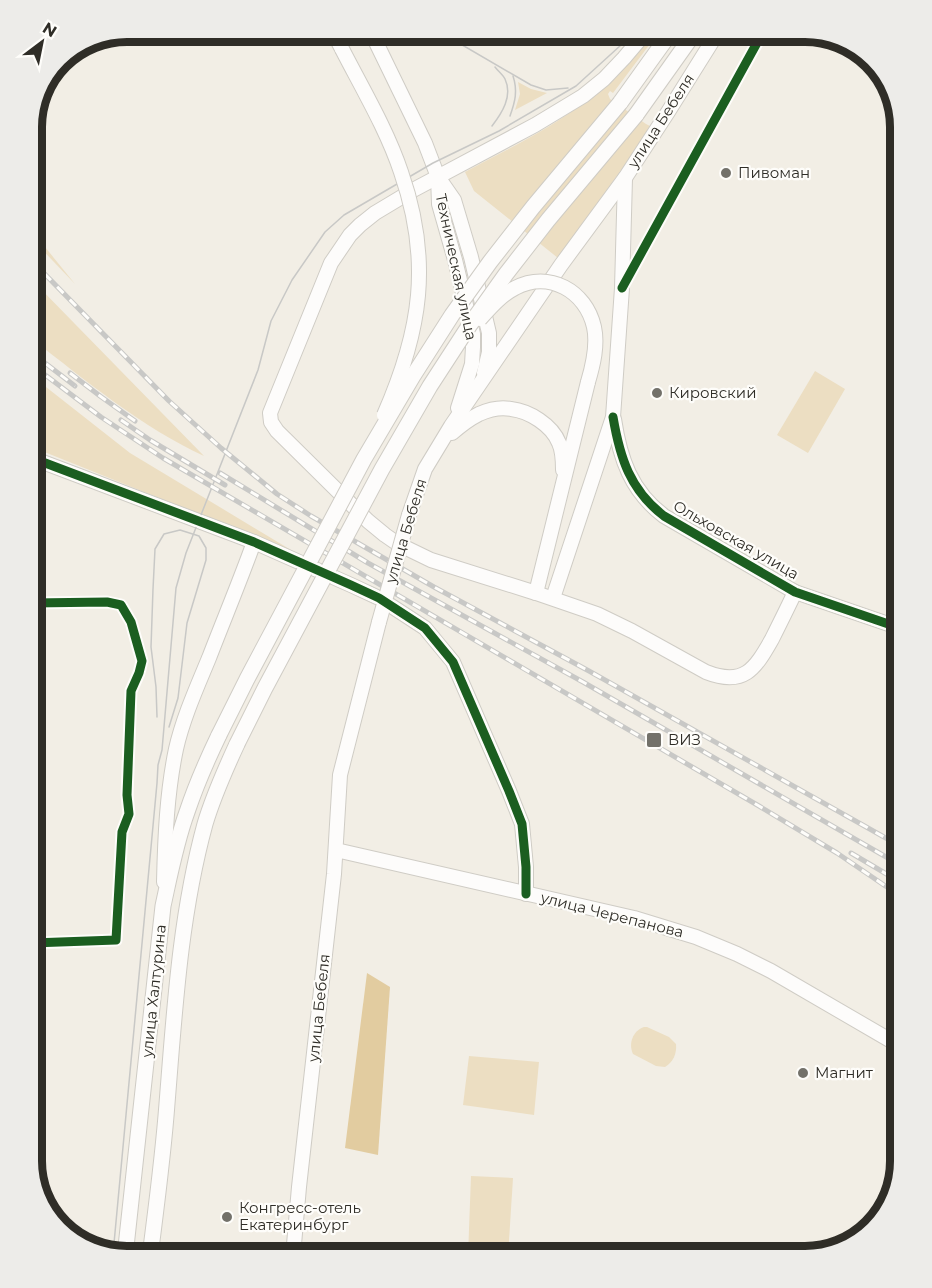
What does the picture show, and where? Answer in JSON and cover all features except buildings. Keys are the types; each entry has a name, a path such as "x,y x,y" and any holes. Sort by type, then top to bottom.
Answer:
{"main road":[{"path":"338,42 401,171 413,213 419,252 420,285 417,313 410,343 396,387 364,459"},
{"name":"Техническая улица","path":"376,42 421,134 438,177 454,200 471,257 489,333 487,365 477,389"},
{"path":"638,42 604,79 583,96 535,125 398,199 360,225 339,249 331,263 270,413 271,422 277,431 368,521 398,544 431,560 597,614 633,631 706,672 725,678 744,675 751,670 760,660 795,592"},
{"name":"улица Халтурина","path":"126,1246 164,906 172,861 200,777 247,679 364,459 413,376 471,289 533,207 620,103 664,42"},
{"name":"улица Бебеля","path":"452,353 506,274 636,115 688,42"},
{"name":"улица Бебеля","path":"294,1246 336,850 340,775 409,515 425,469 434,452 561,265 625,178 712,42"},
{"name":"Техническая улица","path":"438,177 439,204 455,260 474,347 467,383 451,426"},
{"path":"553,598 613,417 622,288 625,178"},
{"path":"452,353 501,297 529,283 544,281 560,285 582,301 590,313 595,329 594,360 536,593"},
{"name":"улица Халтурина","path":"151,1246 186,911 206,822 237,744 270,678 382,469 452,353"},
{"path":"434,452 450,434 479,414 496,409 511,409 539,420 558,441 563,458 563,485"},
{"name":"Ольховская улица","path":"613,417 628,474 641,495 664,516 795,592 890,625"},
{"path":"42,462 254,542 379,598 424,628 453,662 522,824 526,894"},
{"path":"164,906 165,834 177,746 194,693 254,542"},
{"name":"улица Черепанова","path":"336,850 634,918 696,937 771,971 890,1040"}],"street":[{"path":"622,288 757,42"},
{"path":"42,603 107,602 121,605 131,622 142,661 131,691 127,795 129,814 122,832 116,940 42,944"}],"shaded area":[{"path":"645,42 651,42 613,93 610,91 608,94 610,99 652,127 558,258 474,191 465,172 542,131 571,112 604,86"},
{"path":"518,82 531,89 547,93 515,110 520,94"},
{"path":"42,243 75,284 42,249"},
{"path":"42,290 204,456 159,432 94,387 42,347"},
{"path":"815,371 845,389 808,453 777,435"},
{"path":"42,384 130,453 296,553 42,451"},
{"path":"367,973 390,987 378,1155 345,1148"},
{"path":"644,1027 669,1037 676,1044 674,1057 665,1067 656,1066 633,1054 632,1038"},
{"path":"469,1056 539,1062 534,1115 463,1105"},
{"path":"471,1176 513,1178 509,1246 468,1246"}],"tram line":[{"path":"457,42 531,85 546,90 568,88"},
{"path":"114,1245 176,588 186,553 258,370 271,321 292,280 325,232 344,215 433,163 499,131 576,86 624,42"},
{"path":"492,126 503,110 508,92 505,79 495,67"},
{"path":"510,116 515,96 513,76"},
{"path":"157,717 151,647 155,549 164,534 180,530 199,536 206,548 206,560 187,623 178,698 169,727"}],"railway":[{"path":"42,271 169,401 277,494 434,587 589,671 890,840"},
{"path":"42,361 75,386"},
{"path":"42,373 101,417 163,458 759,806 837,853 890,889"},
{"path":"70,373 135,421"},
{"path":"121,420 225,485"},
{"path":"220,473 368,563 583,682 890,859"},
{"path":"851,853 890,876"}],"cycle path":[{"path":"622,288 757,42"},
{"path":"613,417 619,446 628,472 643,495 664,516 795,592 890,625"},
{"path":"42,462 254,542 379,598 425,628 453,662 522,824 526,894"},
{"path":"42,603 107,602 121,605 131,622 142,661 131,691 127,795 129,814 122,832 116,940 42,943"}],"place":[{"name":"Пивоман","path":"726,173"},
{"name":"Кировский","path":"657,393"},
{"name":"ВИЗ","path":"654,740"},
{"name":"Магнит","path":"803,1073"},
{"name":"Конгресс-отель Екатеринбург","path":"227,1217"}]}
